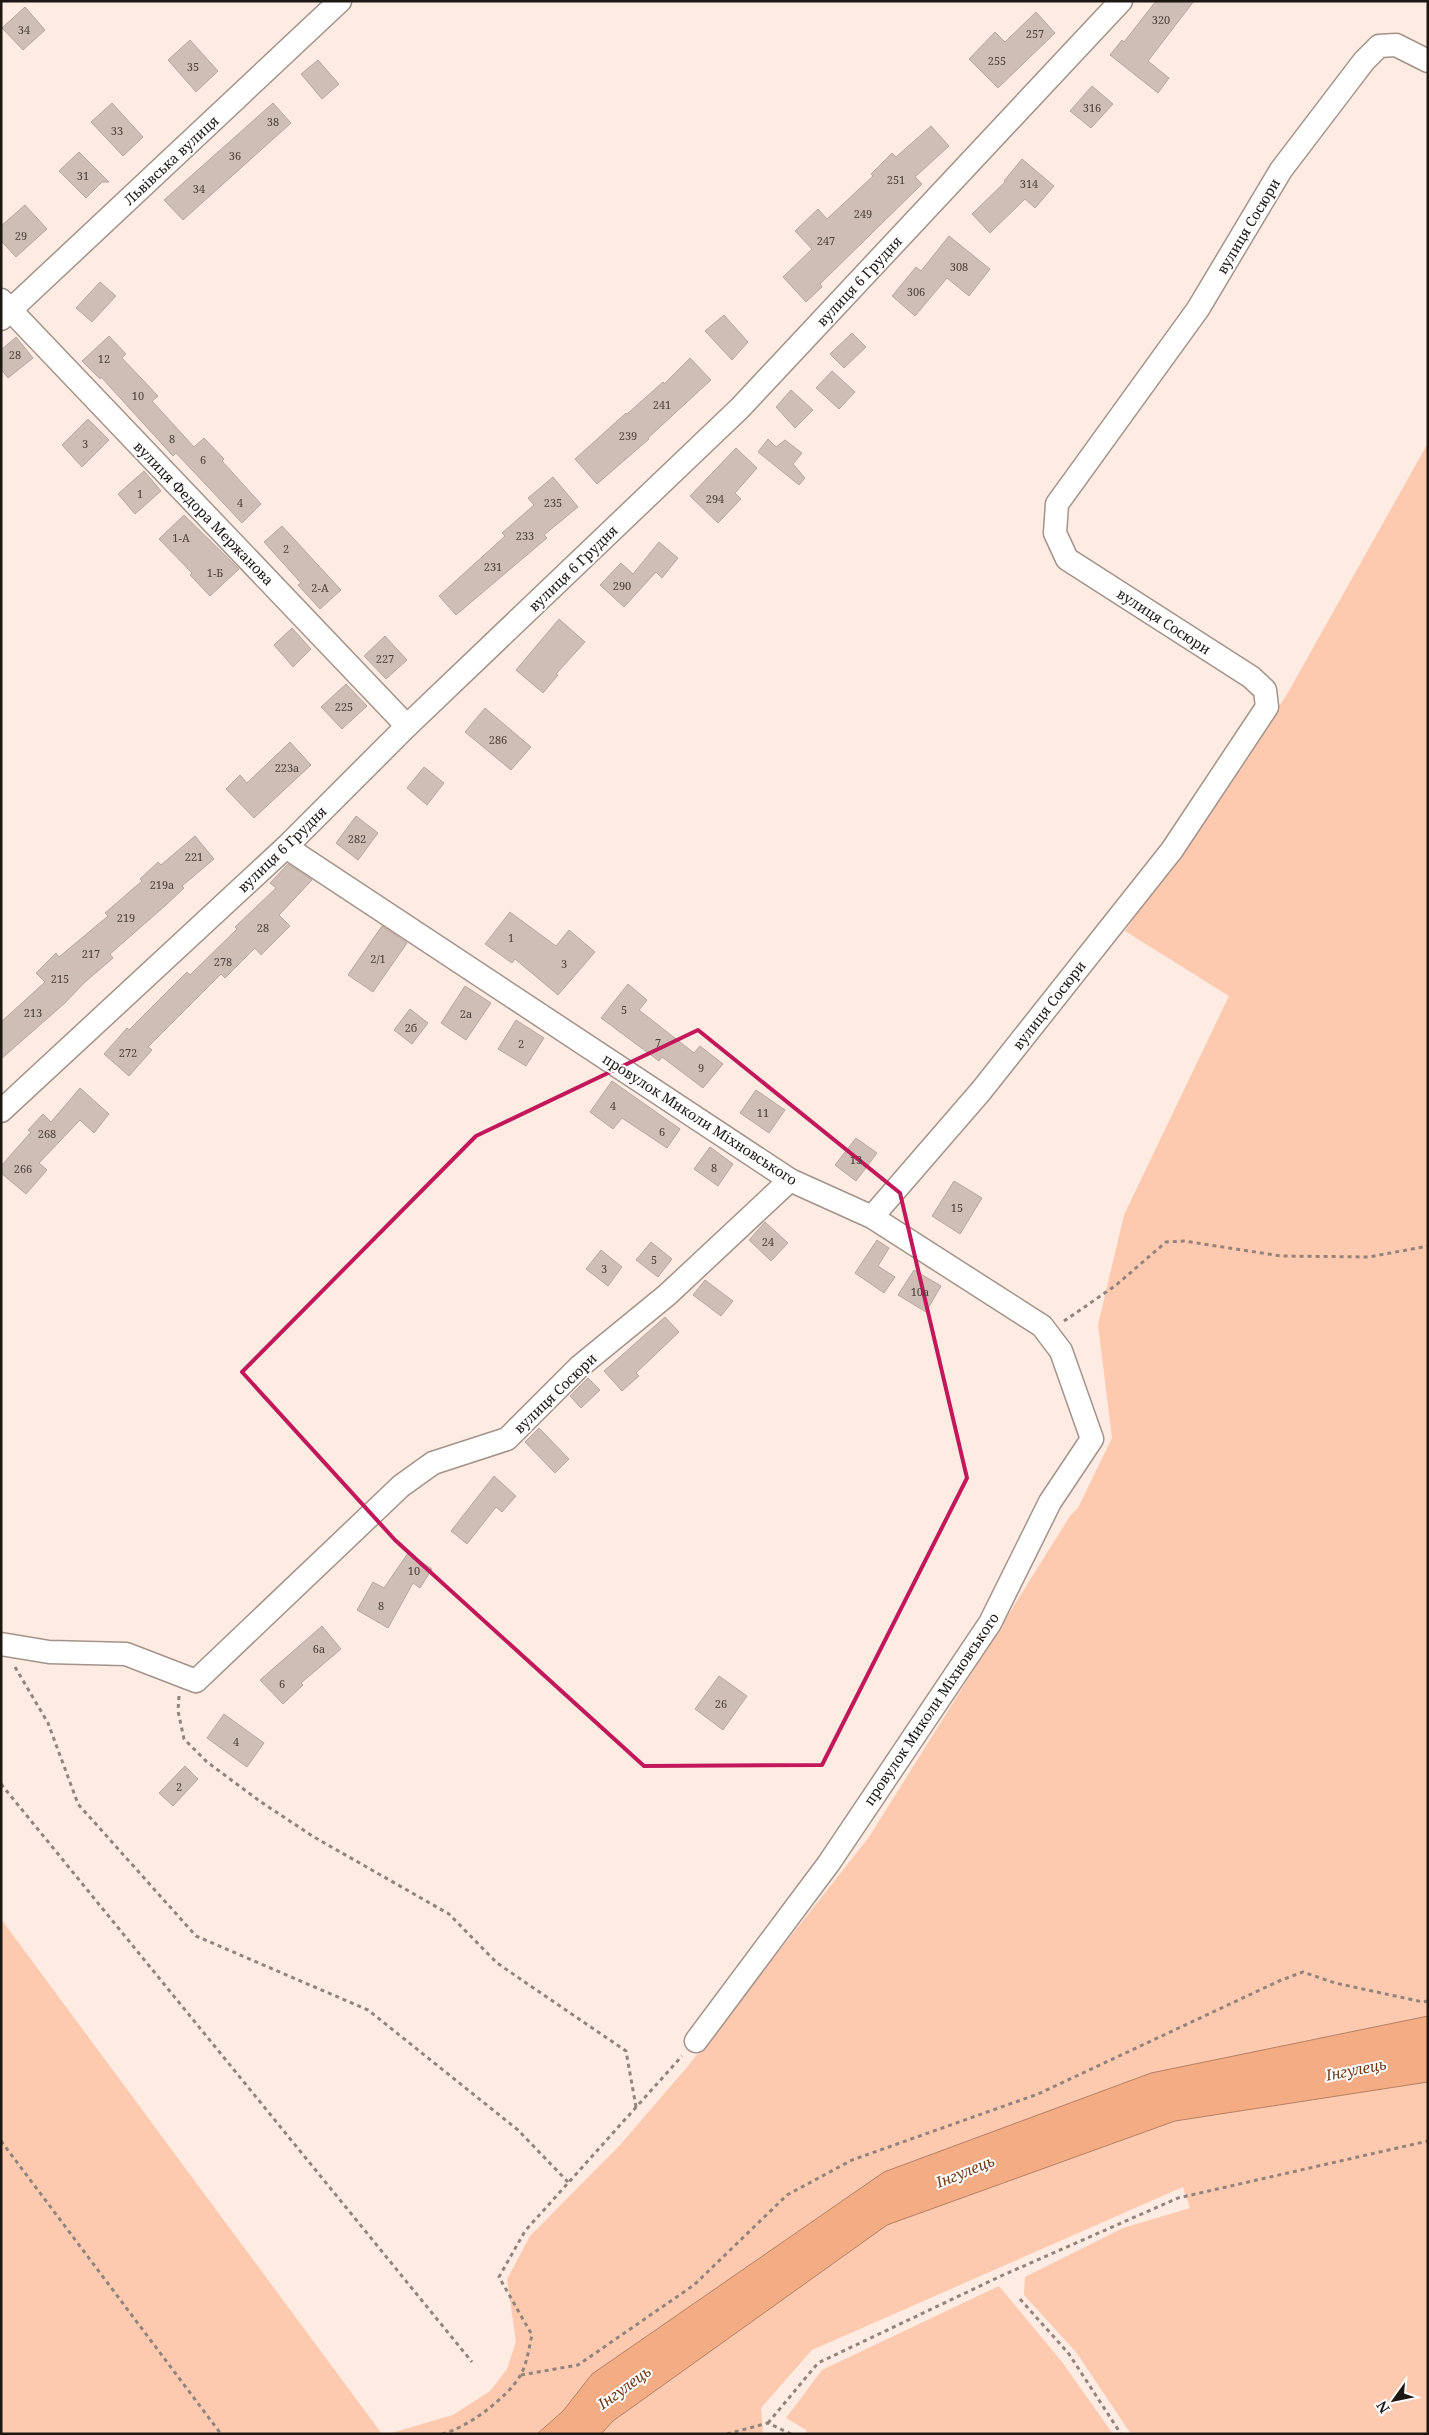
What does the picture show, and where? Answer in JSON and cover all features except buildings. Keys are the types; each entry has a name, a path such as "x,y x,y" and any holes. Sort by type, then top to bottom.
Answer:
{"street":[{"name":"Львівська вулиця","path":"4,310 340,1"},
{"name":"вулиця 6 Грудня","path":"1,1111 286,847 407,726 740,408 1121,1"},
{"name":"вулиця Сосюри","path":"872,1217 981,1091 1172,850 1268,707 1265,690 1251,677 1067,559 1055,533 1057,504 1198,309 1281,170 1364,61 1379,46 1396,45 1428,61"},
{"name":"вулиця Федора Мержанова","path":"4,310 407,726"},
{"name":"провулок Миколи Міхновського","path":"286,847 790,1180 872,1217 1042,1326 1061,1351 1092,1439 1050,1502 990,1624 829,1862 696,2041"},
{"name":"вулиця Сосюри","path":"189,1678 401,1486 432,1464 507,1438 579,1367 667,1295 790,1180"},
{"path":"2,1645 49,1652 126,1654 189,1678"}],"path":[{"path":"1042,1326 1066,1321 1115,1286 1166,1242 1184,1241 1281,1256 1369,1257 1428,1246"},
{"path":"2,1645 48,1722 78,1804 196,1936 368,2010 518,2130 568,2182"},
{"path":"189,1678 178,1711 184,1738 207,1762 261,1802 314,1837 449,1914 497,1963 626,2051 636,2107"},
{"path":"1,1784 472,2362"},
{"path":"521,2375 578,2366 694,2285 787,2195 852,2160 1038,2094 1279,1981 1303,1972 1335,1983 1424,2002 1428,2001"},
{"path":"442,2434 453,2431 503,2397 521,2375 532,2335 500,2277 525,2231 696,2041"},
{"path":"1,2141 221,2434"},
{"path":"728,2434 768,2423 818,2363 1001,2276 1178,2198 1428,2141"},
{"path":"1020,2299 1069,2354 1121,2434"},
{"path":"768,2423 791,2434"}],"highlighted area":[{"path":"698,1030 900,1193 967,1478 822,1765 644,1766 395,1540 242,1372 476,1136"}],"shaded area":[{"path":"1428,443 1428,2016 1151,2073 884,2172 592,2374 563,2411 537,2434 388,2434 453,2415 490,2391 507,2369 516,2342 507,2279 530,2236 620,2145 688,2066 869,1837 1070,1516 1078,1508 1112,1438 1098,1325 1124,1215 1229,996 1125,931 1286,696"},
{"path":"1,1919 382,2434 1,2434"},
{"path":"1428,2082 1428,2434 1131,2434 1076,2352 1024,2295 1025,2277 1123,2228 1190,2208 1183,2187 812,2350 761,2408 763,2433 766,2434 601,2434 612,2421 887,2225 1175,2121"},
{"path":"999,2286 1062,2362 1113,2434 807,2434 806,2430 786,2418 822,2370"}],"water":[{"name":"Інгулець","path":"1428,2016 1428,2082 1175,2121 887,2225 613,2421 601,2434 537,2434 563,2411 592,2374 884,2172 1151,2073"}]}
